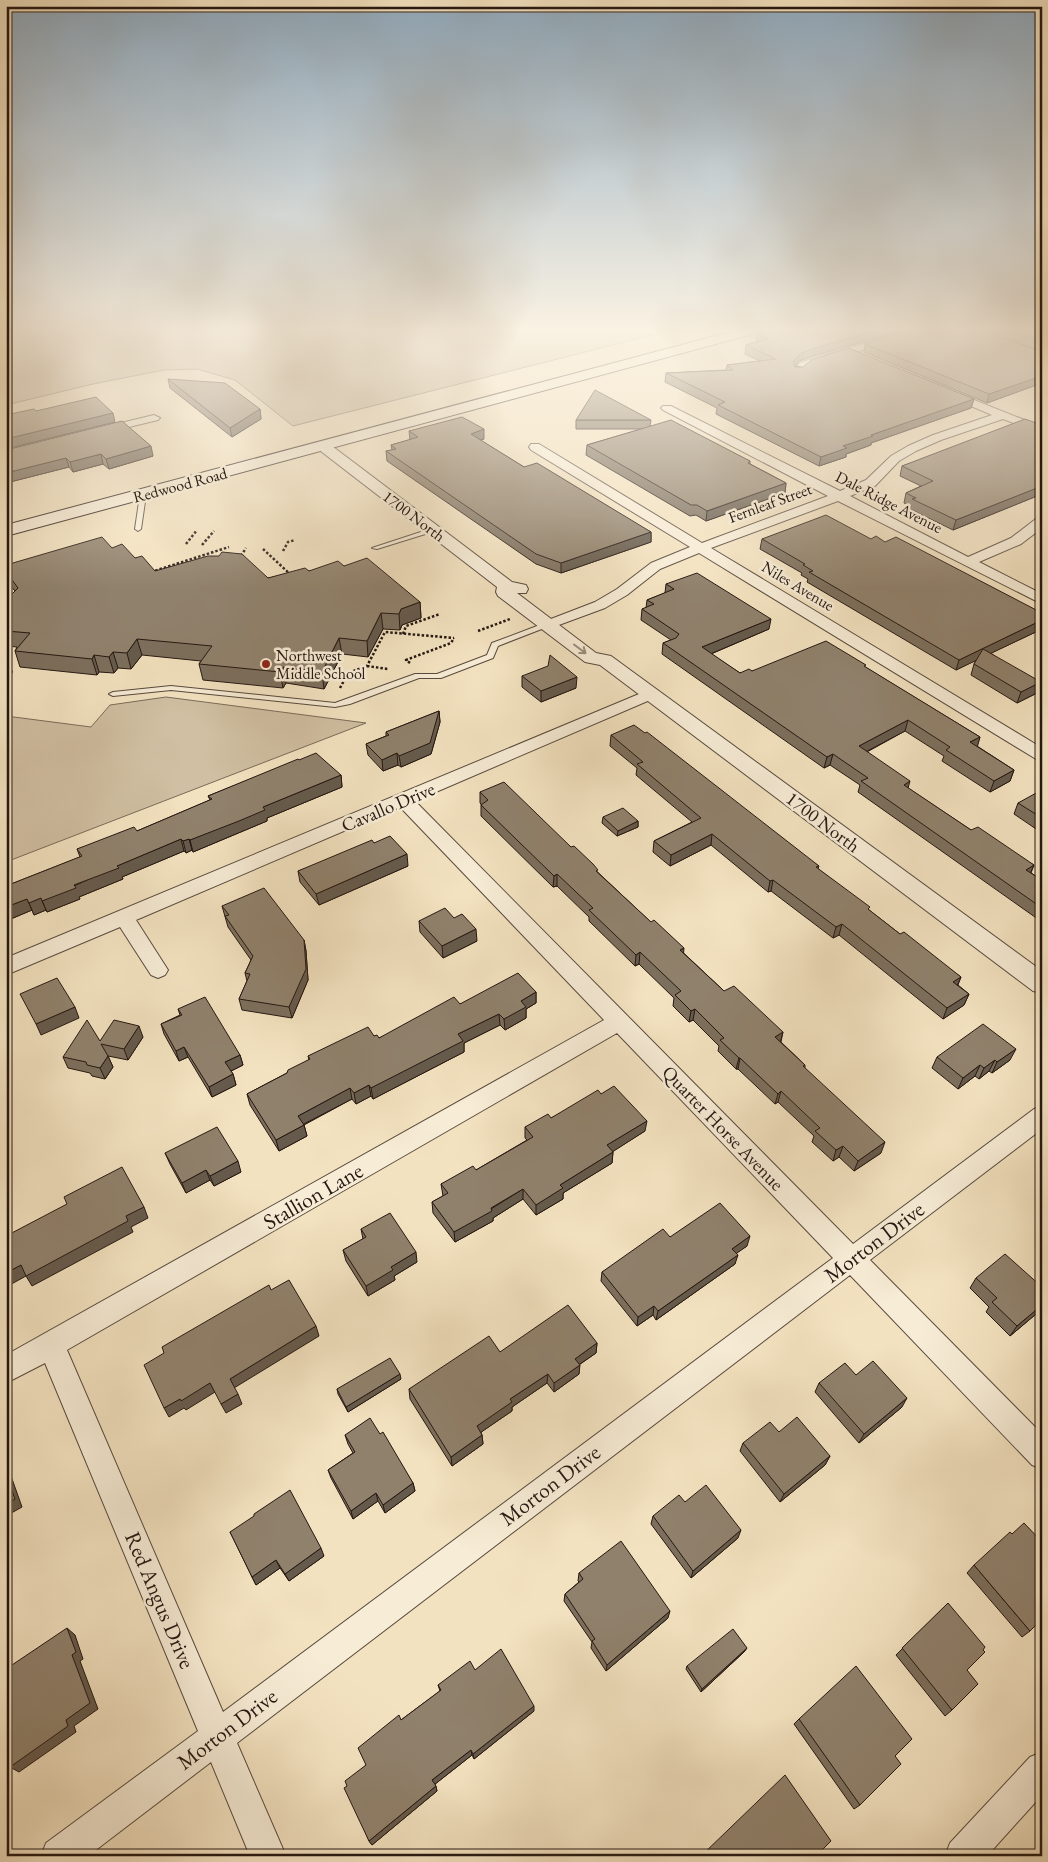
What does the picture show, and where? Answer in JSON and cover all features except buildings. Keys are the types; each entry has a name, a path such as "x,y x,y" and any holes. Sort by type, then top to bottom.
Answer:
{"main road":[{"name":"Redwood Road","path":"6,531 437,415"}],"street":[{"name":"Dale Ridge Avenue","path":"681,415 1042,600"},
{"path":"1003,415 1042,431"},
{"name":"Fernleaf Street","path":"555,623 613,598 654,566 870,484 892,461 906,452 1003,415"},
{"path":"90,434 154,418"},
{"name":"1700 North","path":"322,446 506,586 504,592 555,623 591,658 605,660 1042,984"},
{"name":"Niles Avenue","path":"535,447 1042,755"},
{"path":"968,562 1016,541 1042,521"},
{"name":"Cavallo Drive","path":"6,968 651,694"},
{"name":"Quarter Horse Avenue","path":"404,800 1042,1455"},
{"path":"125,918 158,970"},
{"name":"Stallion Lane","path":"6,1370 620,1021"},
{"name":"Morton Drive","path":"59,1856 1042,1116"},
{"name":"Red Angus Drive","path":"51,1345 268,1856"},
{"path":"963,1856 1042,1769"}],"lane":[{"path":"138,529 143,495"},
{"path":"376,548 433,530"},
{"path":"113,694 171,688 335,704 347,702 418,676 438,676 490,656 495,645 555,623"}],"path":[{"path":"186,544 198,530"},
{"path":"202,545 214,531"},
{"path":"283,551 288,542 295,540"},
{"path":"147,573 229,547"},
{"path":"237,562 246,548"},
{"path":"263,550 294,577"},
{"path":"154,571 160,577"},
{"path":"403,634 406,626 440,614"},
{"path":"478,631 511,619"},
{"path":"340,690 348,673 367,666 385,632 454,638"},
{"path":"6,671 12,672"}],"shaded area":[{"path":"279,415 337,415 293,426"},
{"path":"166,697 366,723 6,862 6,716 91,727 110,705"}],"place":[{"name":"Northwest Middle School","path":"266,664"}]}
